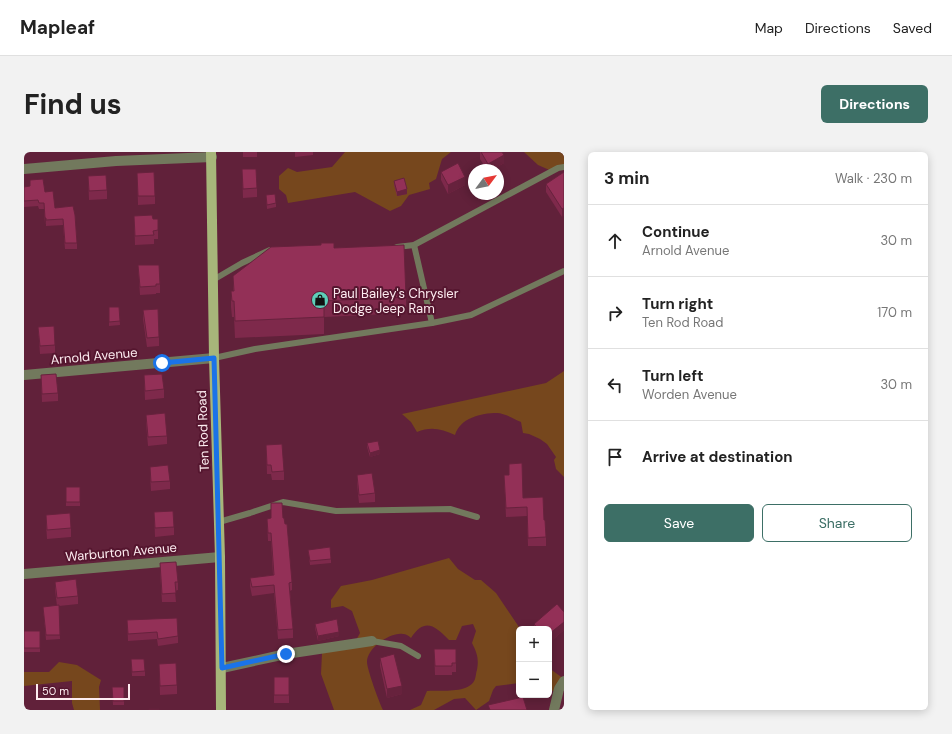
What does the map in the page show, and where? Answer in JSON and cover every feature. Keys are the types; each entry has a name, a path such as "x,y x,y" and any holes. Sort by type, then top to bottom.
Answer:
{"main road":[{"name":"Ten Rod Road","path":"212,154 214,358 222,668 221,710"}],"street":[{"path":"24,169 212,154"},
{"name":"Arnold Avenue","path":"24,375 214,358"},
{"name":"Warburton Avenue","path":"24,574 220,557"},
{"path":"222,668 286,654 372,641"},
{"path":"554,710 559,689 564,681"}],"lane":[{"path":"392,248 414,245 558,168 564,167"},
{"path":"414,245 432,323"},
{"path":"213,280 242,263 270,250 278,250"},
{"path":"214,358 255,349 432,323 471,315 564,271"},
{"path":"219,522 282,502 336,511 450,509 478,517"},
{"path":"372,641 401,646 418,656"}],"shaded area":[{"path":"345,152 451,152 442,159 436,179 429,183 430,189 409,195 401,206 390,211 355,192 288,203 286,195 279,189 279,176 288,168 297,172 332,167"},
{"path":"524,152 564,152 564,164 554,172 538,165"},
{"path":"564,371 564,477 556,469 554,460 556,457 547,444 540,439 523,433 521,422 506,415 491,413 478,415 461,424 455,435 436,429 427,429 417,432 411,422 402,414 546,383"},
{"path":"449,558 458,569 475,580 481,580 496,593 518,626 516,626 516,683 496,686 489,701 476,710 465,698 454,699 434,710 410,710 421,705 427,691 454,690 467,687 472,684 475,679 477,670 477,656 472,643 476,631 473,624 462,626 456,640 449,640 435,628 425,626 416,631 411,638 405,634 398,634 386,638 375,646 368,657 367,662 369,671 383,710 334,710 321,674 322,653 354,644 360,633 352,611 343,606 331,608 331,600 341,586 372,580"},
{"path":"59,662 77,665 101,680 99,687 100,710 74,710 72,703 72,681 24,686 24,672 49,672"},
{"path":"552,670 564,679 558,692 552,691"}],"building":[{"path":"481,152 502,152 504,155 488,164"},
{"path":"458,163 465,177 448,185 441,172"},
{"path":"242,169 256,169 257,188 243,189"},
{"path":"154,172 155,196 138,196 137,173"},
{"path":"564,172 564,208 562,209 546,184"},
{"path":"106,175 107,190 89,191 88,176"},
{"path":"404,178 407,189 397,192 394,181"},
{"path":"43,179 45,192 53,191 55,208 73,206 77,243 65,243 63,219 46,220 44,203 39,203 38,200 24,201 24,187 30,186 30,180"},
{"path":"275,194 276,203 267,205 266,195"},
{"path":"152,215 153,219 158,219 158,230 153,231 154,235 135,236 134,216"},
{"name":"Paul Bailey's Chrysler Dodge Jeep Ram","path":"321,243 334,243 334,248 404,245 406,297 324,301 324,317 235,321 234,301 232,301 231,291 234,291 233,276 271,247 321,245"},
{"path":"138,265 159,265 160,284 156,284 156,286 140,287"},
{"path":"109,307 119,307 120,321 109,322"},
{"path":"158,309 159,337 147,338 143,310"},
{"path":"54,326 55,345 40,346 38,327"},
{"path":"56,374 58,393 42,394 41,375"},
{"path":"162,374 164,389 145,391 144,375"},
{"path":"165,413 167,436 148,437 146,415"},
{"path":"378,441 380,450 370,453 367,443"},
{"path":"282,444 284,471 272,472 271,465 267,465 266,445"},
{"path":"522,463 523,498 543,497 546,537 528,538 527,507 506,508 504,475 509,475 509,464"},
{"path":"168,465 170,481 151,482 150,467"},
{"path":"372,473 375,493 359,495 357,475"},
{"path":"66,487 80,487 80,502 66,502"},
{"path":"271,503 282,503 283,518 285,524 287,524 292,582 289,583 293,629 278,630 274,585 252,587 250,578 274,575 271,533 268,533 267,519 271,518"},
{"path":"173,511 174,527 155,528 154,512"},
{"path":"70,513 71,528 47,530 46,515"},
{"path":"330,547 331,559 310,561 308,550"},
{"path":"176,562 178,582 175,582 176,593 162,594 160,563"},
{"path":"76,579 78,596 57,598 55,582"},
{"path":"557,604 564,612 564,622 552,632 552,626 536,626 534,624"},
{"path":"59,605 60,635 46,635 43,607"},
{"path":"177,618 178,636 158,639 157,632 128,634 127,620"},
{"path":"337,619 339,632 318,636 315,624"},
{"path":"24,631 40,631 40,648 24,648"},
{"path":"434,649 456,649 456,663 452,663 452,666 435,666"},
{"path":"394,654 402,686 387,689 380,658"},
{"path":"131,659 144,659 145,671 132,672"},
{"path":"176,663 177,685 160,686 159,664"},
{"path":"274,677 289,677 289,695 274,695"},
{"path":"112,687 124,687 124,701 113,701"},
{"path":"523,698 527,710 490,710 488,705"}],"place":[{"name":"Paul Bailey's Chrysler Dodge Jeep Ram","path":"320,300"}],"route":[{"path":"162,363 214,358 222,668 286,654"}]}
